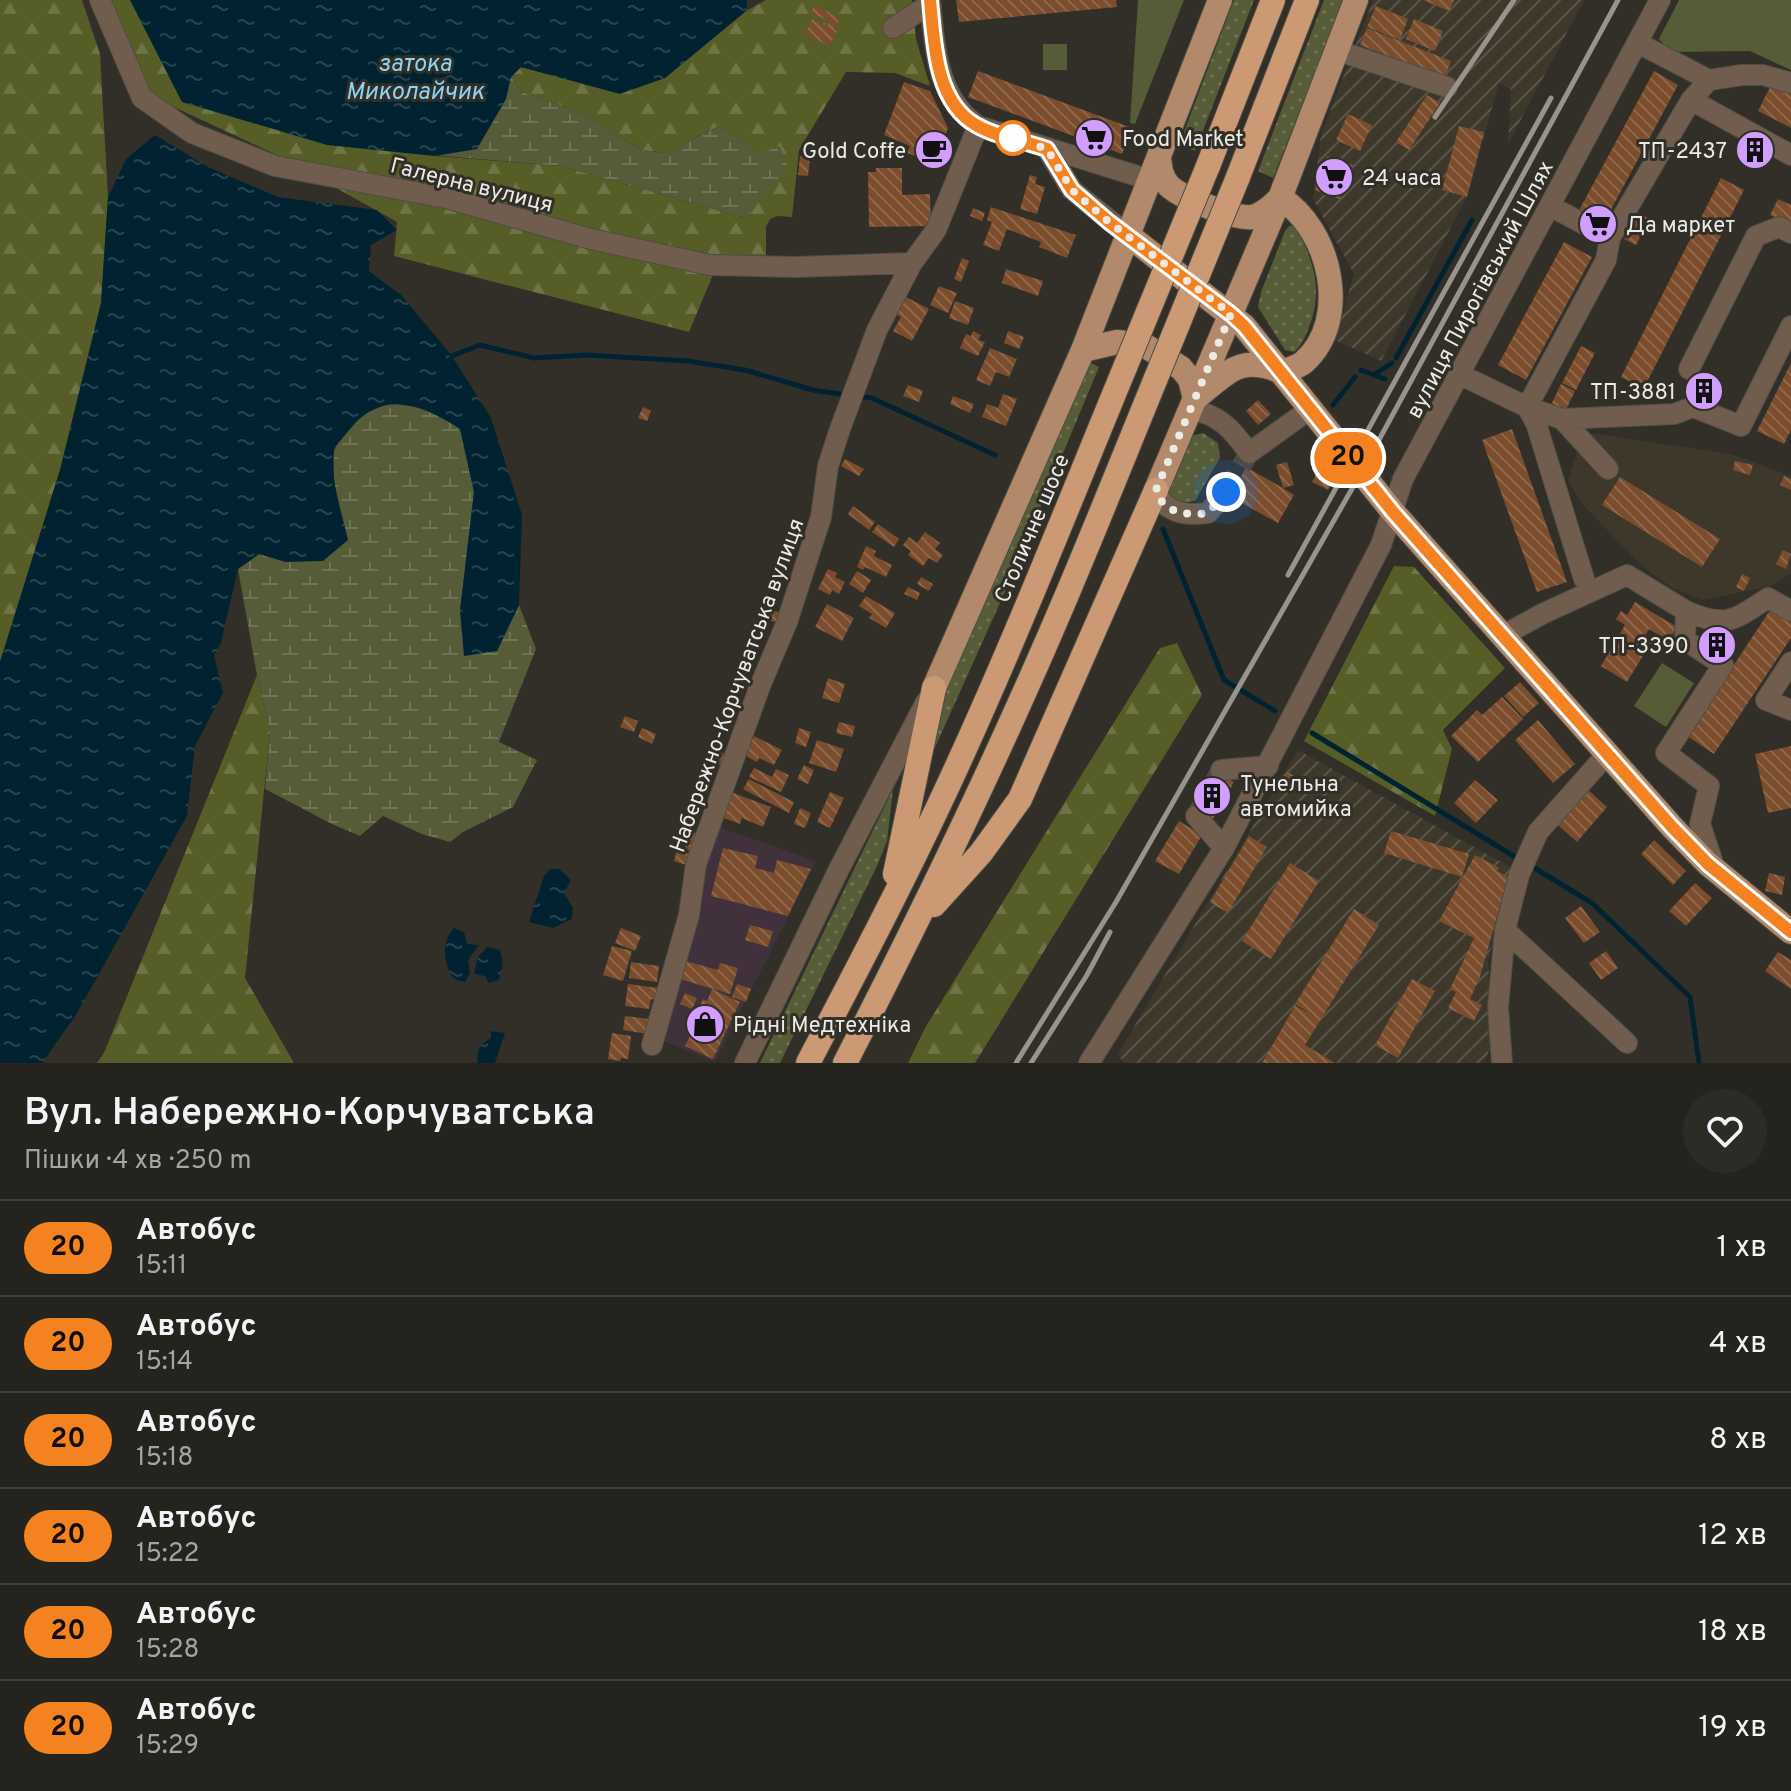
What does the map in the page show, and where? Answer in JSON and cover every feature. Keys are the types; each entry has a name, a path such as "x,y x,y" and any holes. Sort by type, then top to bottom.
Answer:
{"highway":[{"name":"Столичне шосе","path":"808,1063 888,911 959,763 1036,585 1273,0"},
{"path":"845,1063 917,924 1066,598 1307,0"},
{"path":"917,924 981,853 1020,799 1156,490"},
{"path":"888,911 934,688"}],"main road":[{"path":"934,688 1083,350 1220,0"},
{"path":"1156,490 1280,198 1356,0"},
{"path":"1159,157 1161,174 1180,194 1237,216 1254,217 1268,210 1280,198"},
{"path":"1280,198 1294,207 1318,239 1330,288 1323,334 1307,360 1282,372"},
{"path":"1128,235 1231,314 1282,372 1393,512 1673,828 1708,864 1787,921"},
{"path":"1083,350 1117,342 1144,345 1181,368 1190,379 1193,404"},
{"path":"1193,404 1237,366 1265,364 1282,372"}],"street":[{"name":"Галерна вулиця","path":"100,0 142,98 192,133 275,166 446,198 591,239 710,265 796,267 912,263"},
{"name":"вулиця Пирогівський Шлях","path":"1089,1063 1224,848 1381,545 1403,479 1660,0"},
{"path":"893,28 930,2 938,63 948,94 961,115 978,126 1150,180"},
{"path":"1638,43 1709,80 1763,75 1791,83"},
{"path":"1336,50 1447,87"},
{"path":"1527,407 1606,260 1610,238 1691,100 1709,80"},
{"path":"1691,100 1791,155"},
{"name":"Набережно-Корчуватська вулиця","path":"652,1045 689,915 696,864 792,607 821,517 828,466 852,396 877,330 912,263 936,230 978,126"},
{"path":"1047,149 1072,190 1128,235"},
{"path":"1550,206 1610,238"},
{"path":"1689,369 1756,236 1779,227 1791,233"},
{"path":"1461,375 1527,407 1562,419 1674,414 1693,407 1741,426 1791,326"},
{"path":"1193,404 1235,431 1249,453 1310,409"},
{"path":"1527,407 1536,423 1584,579"},
{"path":"1562,419 1608,469"},
{"path":"1156,490 1159,500 1168,508 1194,515 1208,513 1226,492"},
{"path":"1504,635 1627,575 1686,611 1714,623 1743,615 1768,598 1791,611"},
{"path":"1686,611 1685,640 1723,665 1666,753 1709,786 1700,824 1712,860 1708,864"},
{"path":"1791,662 1766,700 1791,710"},
{"path":"745,1063 838,871 934,688"},
{"path":"1502,1063 1498,1007 1505,930 1519,875 1538,832 1608,753"},
{"path":"1221,770 1268,766"},
{"path":"1196,816 1224,848"},
{"path":"1505,930 1627,1043"}],"shaded area":[{"path":"1373,0 1584,0 1508,144 1511,89 1499,83 1467,197 1381,361 1335,340 1354,274 1313,199 1321,135"},
{"path":"1583,432 1731,454 1791,476 1791,573 1771,586 1702,600 1671,587 1643,567 1581,503 1568,481"},
{"path":"1298,750 1512,868 1488,960 1493,1041 1484,1063 1124,1063 1118,1054"},
{"path":"716,826 816,861 715,1062 656,1038 685,956"}],"green space":[{"path":"0,0 82,0 100,54 108,197 101,303 60,470 0,662"},
{"path":"110,0 130,0 182,102 435,156 561,166 746,218 762,153 719,126 666,153 641,150 587,115 522,92 511,77 521,67 620,93 665,78 746,11 766,0 912,0 916,39 930,86 895,73 846,72 799,150 792,217 770,219 766,227 766,258 720,258 689,332 394,256 397,222 279,156 148,95"},
{"path":"1138,0 1184,0 1135,124 1130,123"},
{"path":"1234,0 1254,0 1195,151 1179,145"},
{"path":"1324,0 1344,0 1273,178 1258,171"},
{"path":"1679,0 1791,0 1791,70 1750,51 1670,52 1659,39"},
{"path":"1043,44 1067,44 1067,70 1043,70"},
{"path":"511,77 522,92 587,115 641,150 666,153 719,126 762,153 780,146 788,166 746,218 561,166 374,150"},
{"path":"1295,225 1312,264 1316,289 1313,316 1301,344 1294,352 1285,350 1258,307 1285,231"},
{"path":"1087,361 1099,367 1008,585 924,772 937,708"},
{"path":"390,403 428,409 460,428 474,492 460,611 497,651 519,605 536,649 499,742 537,760 513,807 463,832 450,842 422,834 383,816 360,836 265,789 270,732 238,569 259,554 286,562 348,540 334,483 334,449 361,415"},
{"path":"1203,433 1218,443 1220,458 1195,501 1181,503 1171,497 1168,488 1191,436"},
{"path":"1394,566 1414,567 1505,668 1443,730 1452,749 1435,816 1304,741"},
{"path":"1177,643 1202,695 975,1063 908,1063 925,1028 1160,648"},
{"path":"1662,663 1694,683 1666,727 1634,706"},
{"path":"257,675 270,732 245,978 294,1063 97,1063 104,1053"},
{"path":"893,789 887,841 877,866 780,1063 760,1063"}],"water":[{"name":"затока Миколайчик","path":"130,0 747,0 746,11 665,78 620,94 521,67 511,77 506,99 477,149 435,156 327,145 182,102"},
{"path":"155,135 208,167 278,197 377,210 397,230 371,245 369,271 401,295 452,356 491,418 522,515 519,605 497,651 464,656 460,611 474,492 460,429 432,413 404,405 376,408 363,416 338,443 333,457 337,494 348,540 323,561 286,562 259,554 238,569 221,643 214,655 223,693 195,746 187,816 76,1015 42,1063 0,1063 0,662 60,470 101,303 108,197 126,159"},
{"path":"550,869 559,869 571,880 564,893 573,908 572,919 553,928 529,922 544,876"},
{"path":"454,928 464,932 467,944 479,945 468,960 470,973 465,982 454,979 446,960 445,947"},
{"path":"487,947 500,950 503,963 499,980 489,983 485,976 474,974 478,957"},
{"path":"491,1031 505,1033 495,1063 478,1063 478,1051 491,1038"}],"building":[{"path":"956,0 1116,0 1117,7 959,22"},
{"path":"1423,0 1454,0 1449,11"},
{"path":"815,5 840,18 830,46 805,34 812,19 827,26 829,22 811,12"},
{"path":"1376,6 1408,19 1400,40 1367,27"},
{"path":"1414,19 1443,31 1435,51 1406,39"},
{"path":"1367,28 1451,61 1445,78 1360,45"},
{"path":"978,71 1132,128 1122,154 968,97"},
{"path":"1654,71 1678,85 1600,230 1576,216"},
{"path":"904,82 930,91 948,128 935,163 907,153 910,146 884,135"},
{"path":"1772,83 1791,93 1791,128 1758,111"},
{"path":"1427,95 1440,103 1409,150 1396,142"},
{"path":"1348,114 1372,125 1360,151 1336,140"},
{"path":"1459,126 1484,132 1467,197 1442,190"},
{"name":"ТП-2437","path":"1745,138 1769,148 1764,162 1740,151"},
{"path":"800,156 810,157 808,176 798,175"},
{"name":"24 часа","path":"1327,156 1353,165 1340,199 1315,190"},
{"path":"876,168 902,168 902,195 930,194 931,226 869,227 868,172 876,172"},
{"path":"1030,175 1037,177 1035,184 1045,187 1037,214 1020,209"},
{"path":"1721,178 1744,190 1644,388 1621,377"},
{"path":"1778,199 1791,205 1791,225 1770,215"},
{"path":"991,207 1076,235 1067,258 1039,247 1041,242 1007,229 999,251 983,245 992,222 987,220"},
{"path":"973,208 985,213 982,221 970,216"},
{"path":"1638,213 1650,219 1636,245 1624,239"},
{"path":"1564,242 1592,257 1526,380 1498,365"},
{"path":"962,258 969,261 961,282 954,279"},
{"path":"1006,269 1043,281 1038,296 1002,283"},
{"path":"939,286 957,293 948,313 930,305"},
{"path":"906,297 929,309 912,341 893,331 901,317 897,315"},
{"path":"955,301 974,308 968,325 949,318"},
{"path":"973,331 981,335 978,340 985,342 978,356 960,348 966,334 971,336"},
{"path":"1008,331 1024,337 1019,349 1004,343"},
{"path":"1581,346 1595,353 1576,390 1562,383"},
{"path":"990,348 1017,359 1009,377 996,372 990,386 976,380"},
{"path":"1791,363 1791,430 1784,444 1757,431"},
{"name":"ТП-3881","path":"1700,382 1713,388 1708,400 1694,394"},
{"path":"1561,384 1575,391 1563,416 1549,409"},
{"path":"908,385 923,391 919,402 903,396"},
{"path":"1003,394 1017,399 1006,426 982,417 987,404 998,408"},
{"path":"953,396 974,404 970,413 950,404"},
{"path":"1258,400 1271,414 1258,425 1246,411"},
{"path":"643,407 651,411 647,421 638,418"},
{"path":"1512,429 1567,582 1537,592 1482,440"},
{"path":"845,459 864,469 859,476 841,466"},
{"path":"1735,461 1753,465 1750,475 1733,470"},
{"path":"1287,462 1294,485 1283,488 1276,465"},
{"path":"1246,467 1294,495 1278,523 1231,497"},
{"path":"1320,467 1335,475 1328,490 1312,482"},
{"path":"1784,476 1791,479 1791,490 1780,485"},
{"path":"1620,477 1720,539 1702,567 1602,505"},
{"path":"853,506 875,522 869,530 848,514"},
{"path":"878,524 899,539 894,547 872,532"},
{"path":"925,532 940,543 935,549 943,555 937,563 929,558 923,566 908,555 911,551 903,545 909,537 917,543"},
{"path":"866,546 876,551 874,556 892,565 886,577 865,567 863,570 857,567"},
{"path":"1783,550 1791,554 1786,569 1776,564"},
{"path":"828,569 845,582 839,594 832,590 830,595 818,589"},
{"path":"857,571 871,580 863,593 849,584"},
{"path":"1742,574 1750,578 1744,591 1736,587"},
{"path":"921,577 933,584 929,591 917,584"},
{"path":"908,587 920,593 917,600 904,594"},
{"path":"866,596 895,613 886,628 869,618 872,614 859,606"},
{"path":"1635,602 1677,627 1669,641 1649,629 1644,637 1652,641 1627,682 1601,666 1625,625 1616,619 1621,611 1627,615"},
{"path":"827,604 854,618 842,641 815,627"},
{"path":"1774,604 1791,615 1791,638 1714,754 1687,736"},
{"path":"767,609 782,613 779,623 764,619"},
{"name":"ТП-3390","path":"1714,636 1727,643 1721,655 1708,648"},
{"path":"828,678 845,684 839,703 822,698"},
{"path":"1520,682 1539,703 1523,717 1504,696"},
{"path":"1502,697 1523,719 1478,762 1451,736 1477,710 1482,715"},
{"path":"625,716 638,721 634,732 620,727"},
{"path":"1538,720 1575,764 1553,783 1515,740"},
{"path":"839,722 855,726 852,737 836,733"},
{"path":"642,728 656,734 652,744 638,737"},
{"path":"799,728 811,732 806,747 795,743"},
{"path":"754,736 782,750 774,765 759,758 757,762 744,755"},
{"path":"817,740 844,749 836,772 809,763"},
{"path":"1791,746 1791,808 1768,813 1755,754"},
{"path":"711,747 727,755 722,766 706,758"},
{"path":"804,765 814,770 808,784 797,779"},
{"path":"754,768 772,777 776,769 789,775 781,792 749,777"},
{"name":"Тунельна автомийка","path":"1213,770 1234,782 1211,822 1190,810"},
{"path":"1287,772 1296,777 1286,794 1277,789"},
{"path":"749,779 794,802 789,813 743,789"},
{"path":"1475,780 1498,800 1476,823 1454,803"},
{"path":"1588,790 1607,807 1577,842 1558,825"},
{"path":"731,792 771,807 763,827 742,818 740,824 721,817"},
{"path":"830,792 844,798 830,828 817,822"},
{"path":"800,808 811,813 805,828 794,824"},
{"path":"1179,821 1202,835 1179,874 1155,861"},
{"path":"691,831 699,835 693,852 684,848"},
{"path":"1391,831 1469,854 1462,877 1384,853"},
{"path":"1249,836 1267,847 1228,913 1210,902"},
{"path":"1654,840 1686,871 1673,885 1641,854"},
{"path":"723,848 758,856 755,868 774,873 777,860 811,869 788,916 711,896"},
{"path":"677,850 692,855 689,866 674,861"},
{"path":"1475,855 1499,868 1497,871 1508,877 1480,977 1470,999 1482,1005 1474,1021 1448,1008 1456,992 1450,989 1474,938 1439,921"},
{"path":"1290,863 1319,881 1271,959 1242,941"},
{"path":"1769,873 1785,877 1782,895 1765,891"},
{"path":"1695,883 1712,898 1686,926 1669,911"},
{"path":"1581,906 1600,932 1584,943 1565,918"},
{"path":"1354,909 1379,925 1305,1045 1335,1063 1262,1063 1295,1006 1315,1016 1295,1004"},
{"path":"750,925 773,931 768,947 745,940"},
{"path":"621,928 641,936 635,951 615,943"},
{"path":"612,946 632,951 623,981 603,975"},
{"path":"1606,951 1618,968 1601,980 1589,963"},
{"path":"1778,952 1791,960 1791,989 1765,971"},
{"path":"685,961 718,970 720,963 738,968 730,994 680,979"},
{"path":"631,962 659,966 657,982 629,978"},
{"path":"1412,979 1435,991 1398,1058 1375,1045"},
{"path":"628,984 658,988 656,1000 651,999 649,1009 625,1006"},
{"path":"737,984 751,989 746,1002 732,997"},
{"path":"712,989 740,1002 713,1059 685,1046 698,1019 694,1018 703,999 707,1001"},
{"path":"685,993 697,998 692,1009 680,1004"},
{"path":"625,1016 650,1019 648,1034 623,1030"},
{"path":"612,1033 631,1036 628,1059 608,1059"}],"waterway":[{"path":"1396,358 1472,220"},
{"path":"452,356 480,345 534,358 587,355 688,361 745,370 813,390 847,395"},
{"path":"1375,374 1392,363"},
{"path":"1361,370 1385,379"},
{"path":"1333,405 1355,377"},
{"path":"857,396 872,398 995,455"},
{"path":"1163,529 1224,680 1275,711"},
{"path":"1312,733 1517,858"},
{"path":"1536,869 1592,903 1690,997 1699,1063"}],"tunnel":[{"path":"1226,492 1249,453"},
{"path":"1196,816 1221,770"}],"railway":[{"path":"1435,117 1514,0"},
{"path":"1016,1063 1116,902 1361,473 1618,0"},
{"path":"1288,575 1551,98"},
{"path":"1031,1063 1087,975 1110,932"}],"bus line":[{"name":"20","path":"930,0 938,63 948,94 961,115 978,126 1047,149 1072,190 1244,326 1351,463 1673,828 1708,864 1791,932"}],"place":[{"name":"Food Market","path":"1094,138"},
{"name":"Gold Coffe","path":"934,150"},
{"name":"ТП-2437","path":"1755,150"},
{"name":"24 часа","path":"1334,177"},
{"name":"Да маркет","path":"1598,224"},
{"name":"ТП-3881","path":"1704,391"},
{"name":"ТП-3390","path":"1717,645"},
{"name":"Тунельна автомийка","path":"1212,796"},
{"name":"Рідні Медтехніка","path":"705,1024"}],"route":[{"path":"1013,138 1047,149 1072,190 1109,222 1231,314 1156,490 1159,500 1168,508 1194,515 1208,513 1226,492"}]}
